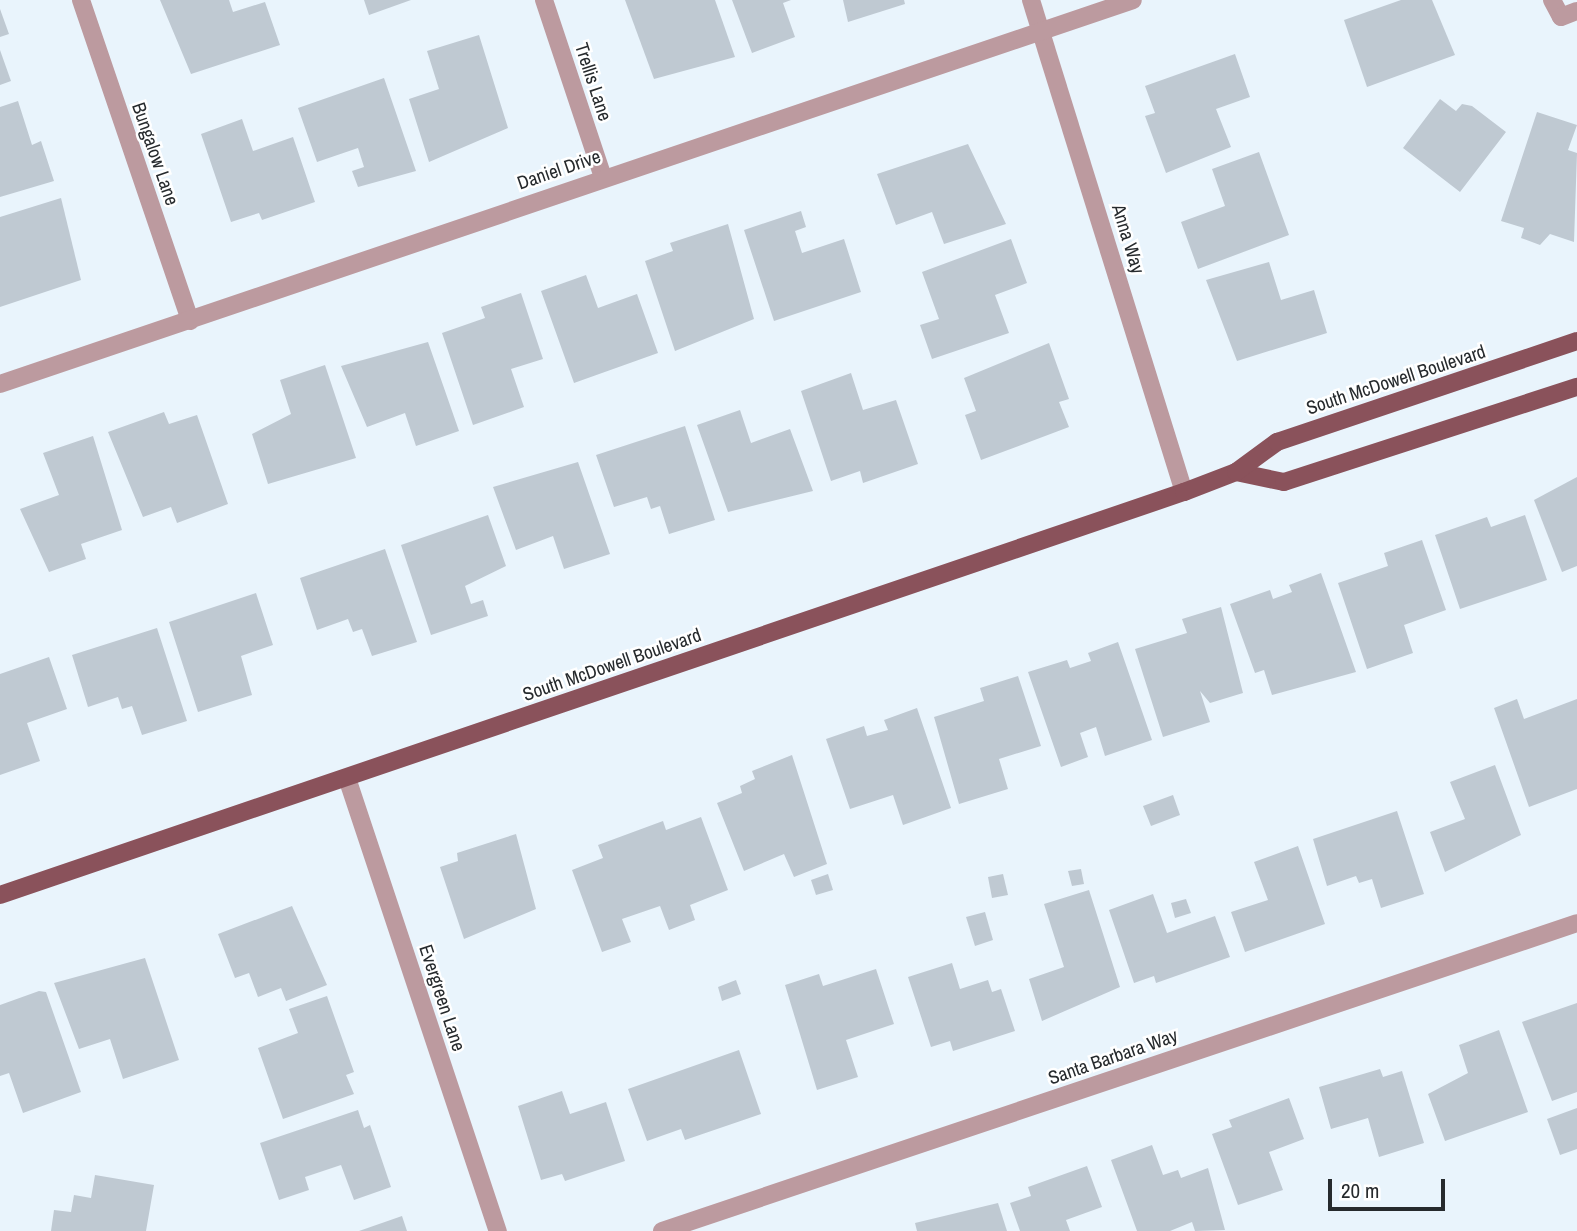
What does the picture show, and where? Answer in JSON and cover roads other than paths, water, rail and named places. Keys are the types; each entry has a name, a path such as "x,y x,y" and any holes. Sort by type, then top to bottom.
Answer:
{"main road":[{"name":"South McDowell Boulevard","path":"0,895 1184,492 1236,472 1277,442 1577,341"},
{"path":"1236,472 1284,482 1577,387"}],"street":[{"name":"Bungalow Lane","path":"80,0 190,321"},
{"name":"Trellis Lane","path":"544,0 603,177"},
{"name":"Anna Way","path":"1031,0 1184,492"},
{"name":"Daniel Drive","path":"0,384 1040,28 1133,0"},
{"path":"1552,0 1561,17 1577,11"},
{"name":"Evergreen Lane","path":"347,778 498,1231"},
{"name":"Santa Barbara Way","path":"662,1231 1577,923"}]}
